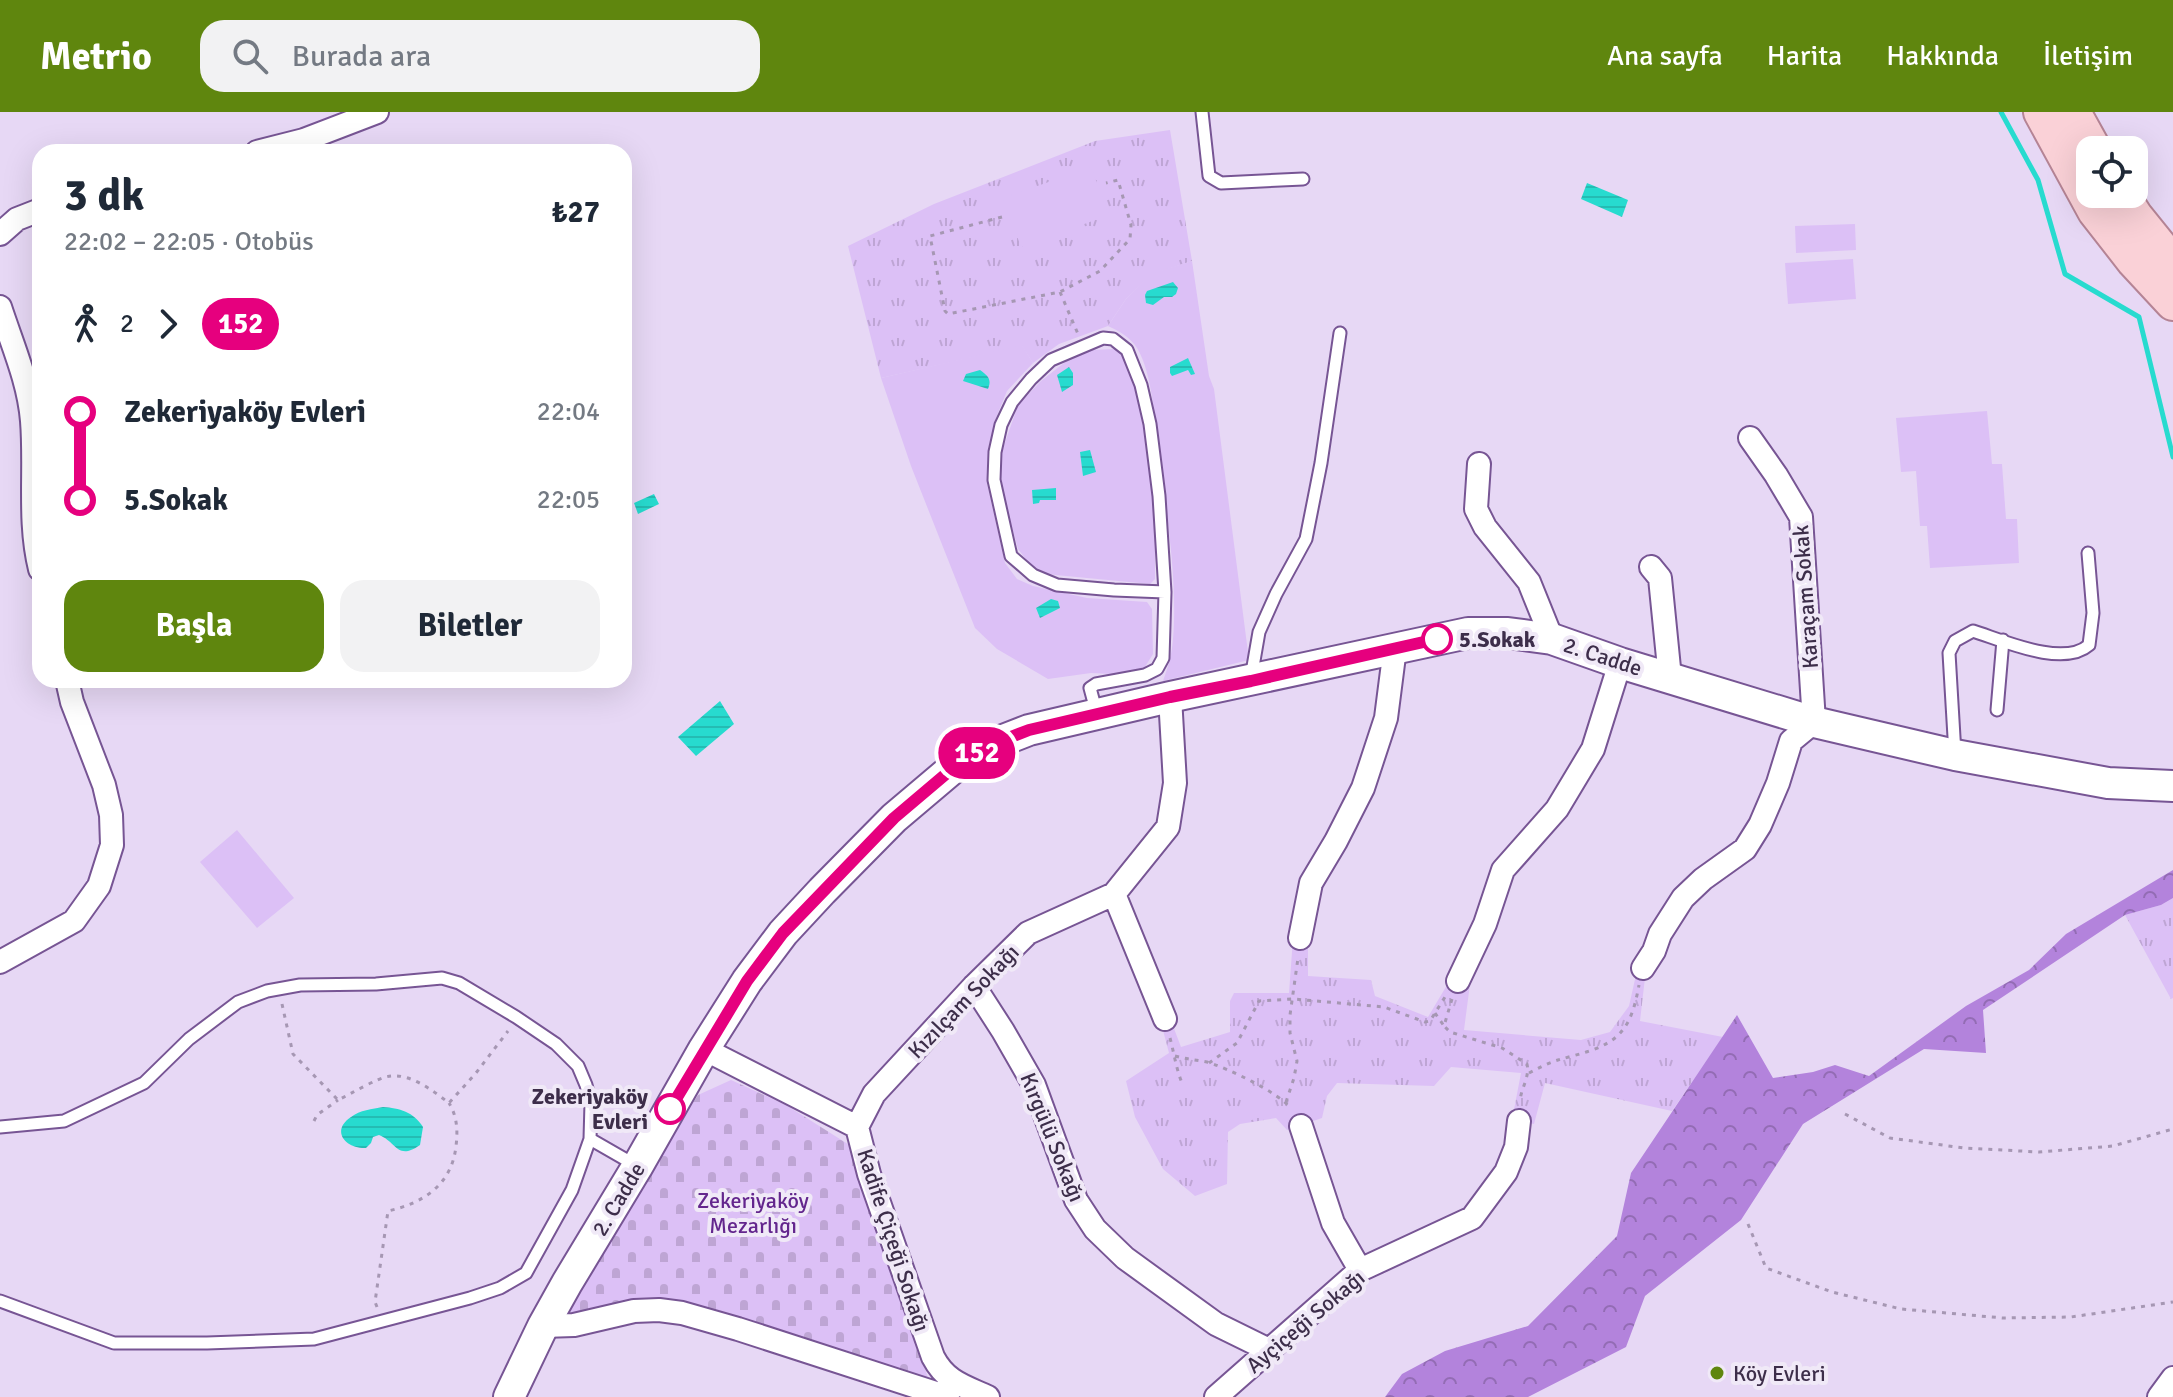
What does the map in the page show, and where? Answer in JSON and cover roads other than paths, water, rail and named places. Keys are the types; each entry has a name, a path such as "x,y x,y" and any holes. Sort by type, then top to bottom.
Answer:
{"main road":[{"path":"2041,112 2095,211 2134,261 2173,303"},
{"path":"2073,112 2086,136"},
{"path":"2130,208 2173,263"}],"street":[{"path":"288,144 377,112"},
{"path":"0,234 17,219 32,213"},
{"path":"0,307 26,385 32,419"},
{"name":"Karaçam Sokak","path":"1750,438 1801,517 1814,722"},
{"path":"1479,464 1476,509 1485,527 1529,582 1552,639"},
{"path":"1651,567 1660,578 1670,678"},
{"name":"2. Cadde","path":"509,1397 567,1283 704,1049 747,981 783,933 894,818 959,763 993,744 1029,730 1468,633 1508,633 1552,639 1814,722 1955,755 2108,783 2173,786"},
{"path":"1300,938 1311,883 1363,788 1386,718 1395,648"},
{"path":"1458,981 1485,924 1503,870 1557,809 1593,749 1620,663"},
{"path":"0,962 74,921 99,886 112,845 111,815 104,785 69,688"},
{"name":"Kızılçam Sokağı","path":"857,1127 874,1094 1028,933 1114,894 1168,827 1175,783 1170,697"},
{"path":"1643,968 1683,898 1703,879 1745,849 1760,825 1778,783 1791,741 1814,722"},
{"path":"1114,894 1165,1019"},
{"name":"Kırgülü Sokağı","path":"974,986 1034,1085 1076,1200 1095,1229 1125,1258 1216,1324 1269,1350"},
{"name":"Kadife Çiçeği Sokağı","path":"704,1049 857,1127 869,1174 933,1357 940,1370 950,1379 988,1397"},
{"name":"Ayçiçeği Sokağı","path":"1216,1397 1360,1270 1472,1218 1506,1172 1516,1147 1519,1121"},
{"path":"1301,1126 1333,1223 1360,1270"},
{"path":"543,1326 574,1325 634,1311 682,1313 948,1397"},
{"path":"2159,1397 2173,1378"}],"lane":[{"path":"1202,112 1209,176 1221,183 1303,179"},
{"path":"1251,681 1259,632 1306,539 1321,463 1340,333"},
{"path":"1097,714 1090,688 1096,684 1145,675 1157,669 1163,658 1165,592 1159,496 1150,424 1136,368 1127,350 1113,339 1103,338 1051,360 1012,402 1001,425 995,452 994,480 1011,556 1033,575 1057,585 1165,592"},
{"path":"1955,755 1949,653 1955,641 1973,631 2045,653 2082,651 2089,645 2093,613 2088,553"},
{"path":"1997,710 2003,640"},
{"path":"0,1127 64,1121 144,1083 189,1039 238,1002 267,991 300,985 376,984 442,978 459,983 556,1044 578,1066 591,1103 590,1139 572,1190 526,1273 500,1288 314,1339 207,1343 114,1343 0,1301"},
{"path":"590,1139 637,1167"}],"waterway":[{"path":"2001,112 2038,180 2065,274 2139,317 2173,457"}],"place":[{"name":"5.Sokak","path":"1437,639"},
{"name":"Zekeriyaköy Evleri","path":"670,1109"},
{"name":"Köy Evleri","path":"1717,1373"}],"park label":[{"name":"Zekeriyaköy Mezarlığı","path":"753,1212"}]}
